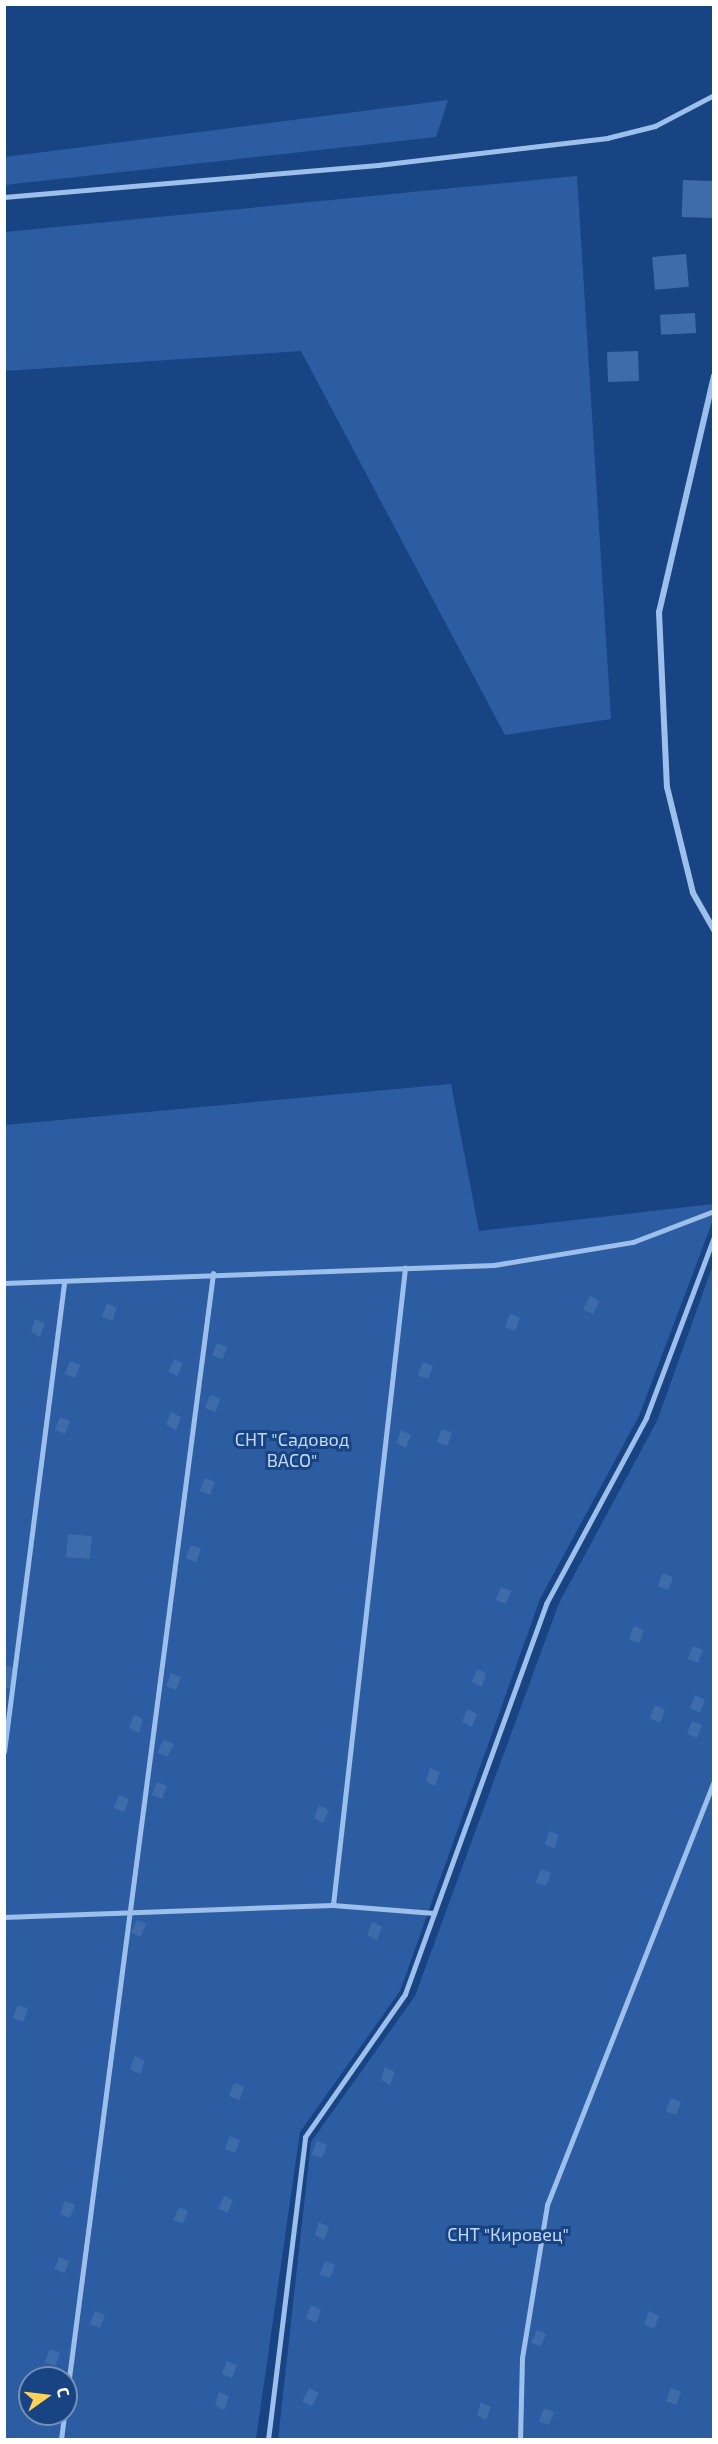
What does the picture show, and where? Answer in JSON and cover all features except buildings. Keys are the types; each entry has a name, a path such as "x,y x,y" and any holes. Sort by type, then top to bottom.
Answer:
{"street":[{"path":"714,376 659,612 667,788 693,893 714,930"}],"lane":[{"path":"4,197 378,165 607,138 655,126 714,95"},
{"path":"4,1283 405,1268 548,1259 633,1242 714,1210"},
{"path":"268,2439 305,2137 405,1994 546,1604 646,1418 714,1237"},
{"path":"333,1905 405,1268"},
{"path":"71,2366 213,1274"},
{"path":"4,1752 64,1282"},
{"path":"520,2439 522,2358 547,2205 714,1781"},
{"path":"4,1917 333,1905 434,1912"}],"green space":[{"path":"448,100 436,137 5,185 5,157"},
{"path":"577,176 611,719 505,735 301,351 5,371 5,232"},
{"name":"СНТ \"Садовод ВАСО\"","path":"451,1084 479,1231 713,1204 713,1220 639,1416 540,1599 400,1991 300,2132 256,2439 5,2440 5,1125"},
{"name":"СНТ \"Кировец\"","path":"713,1265 713,2439 278,2440 311,2142 415,1996 559,1603 657,1421"}]}
